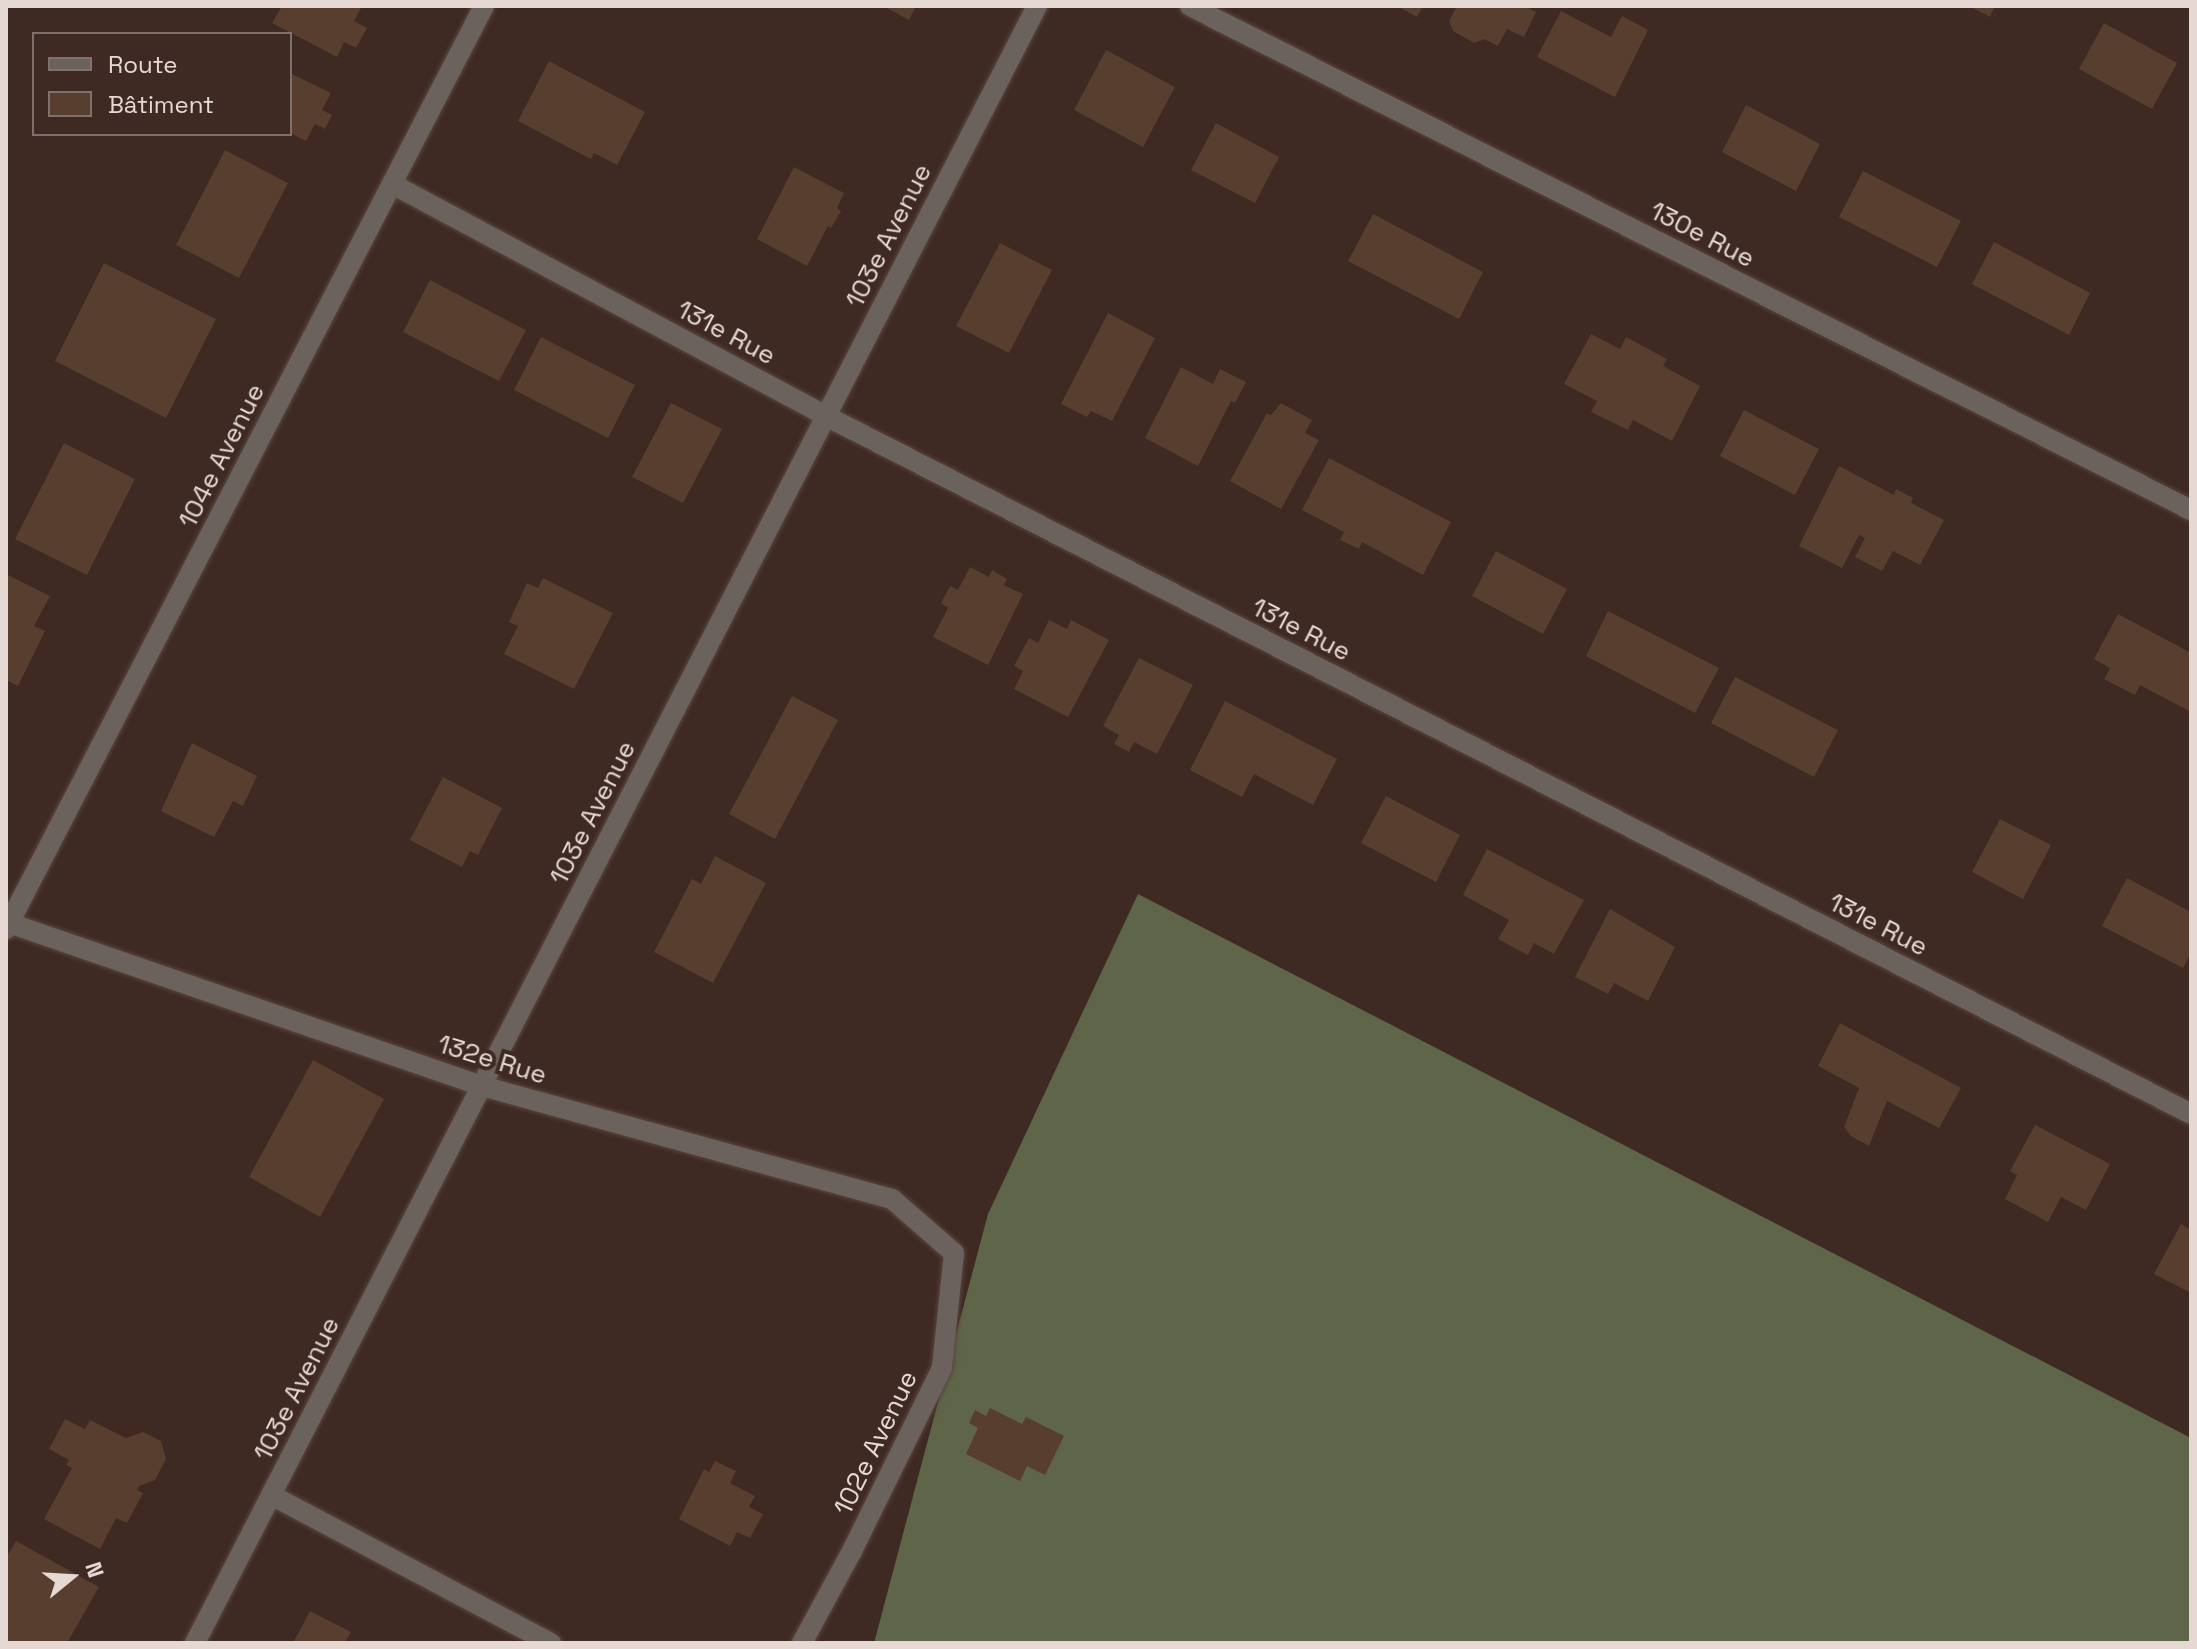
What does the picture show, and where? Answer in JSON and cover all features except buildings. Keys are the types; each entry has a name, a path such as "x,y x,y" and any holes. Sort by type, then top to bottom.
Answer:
{"street":[{"name":"104e Avenue","path":"7,925 484,6"},
{"name":"103e Avenue","path":"195,1643 1037,6"},
{"name":"130e Rue","path":"1190,6 2191,510"},
{"name":"131e Rue","path":"392,184 826,416 2191,1114"},
{"name":"132e Rue","path":"7,925 482,1086 892,1199 954,1253"},
{"name":"102e Avenue","path":"802,1643 852,1551 942,1368 954,1253"},
{"path":"271,1495 551,1643"}],"green space":[{"path":"1138,894 2191,1438 2191,1643 874,1643 988,1214"}]}
